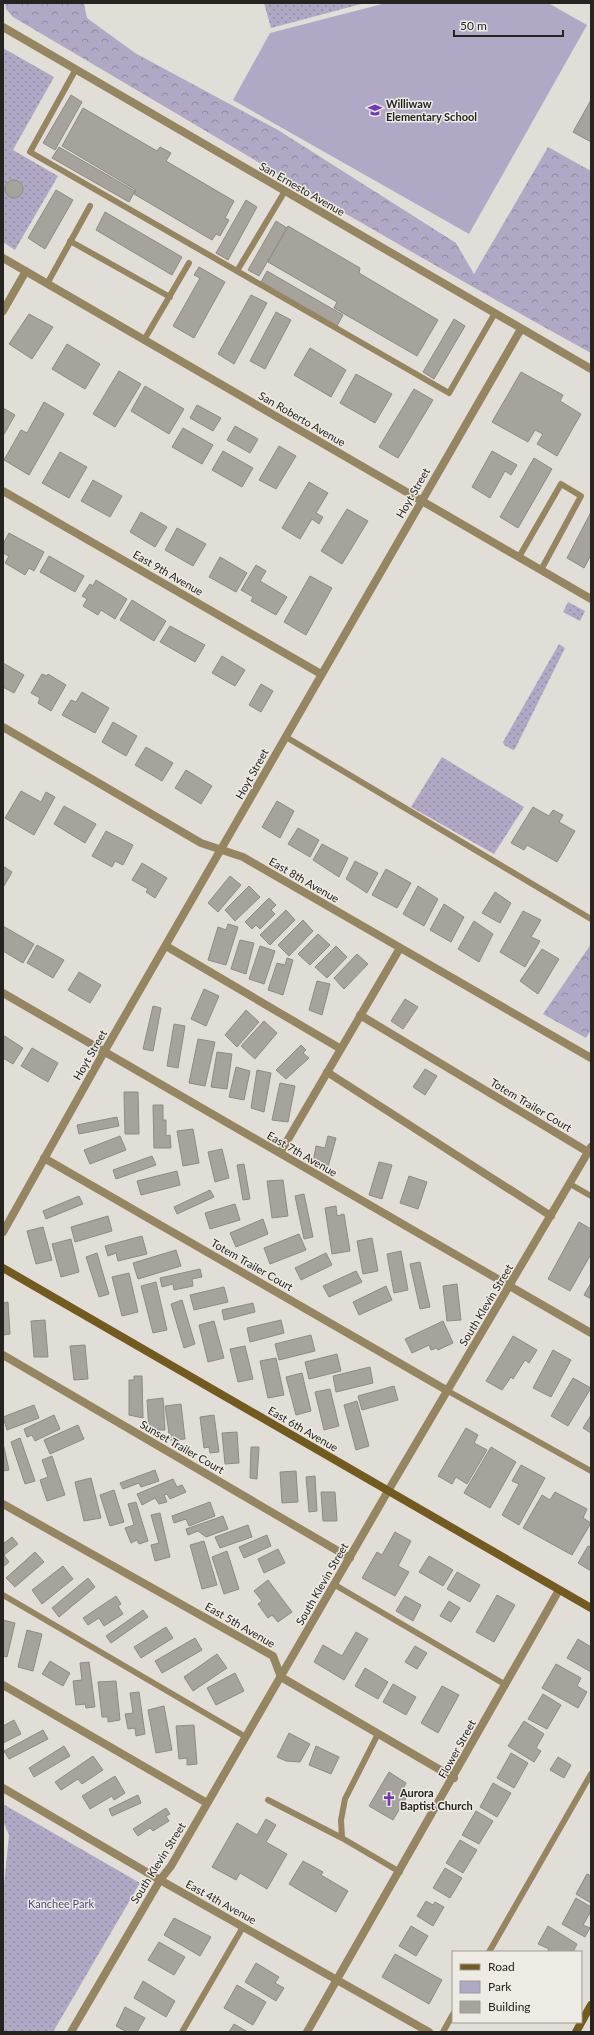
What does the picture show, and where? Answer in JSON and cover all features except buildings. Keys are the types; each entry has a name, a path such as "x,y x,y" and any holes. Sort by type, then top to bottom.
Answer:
{"street":[{"name":"San Ernesto Avenue","path":"3,27 591,369"},
{"name":"San Roberto Avenue","path":"3,258 591,599"},
{"path":"3,311 26,271"},
{"name":"Hoyt Street","path":"3,1232 104,1052 222,850 321,674 521,329"},
{"name":"East 9th Avenue","path":"3,491 321,674"},
{"name":"East 8th Avenue","path":"3,727 201,843 243,857 591,1058"},
{"path":"166,946 341,1049"},
{"path":"280,1153 400,948"},
{"name":"East 7th Avenue","path":"3,993 591,1333"},
{"name":"Totem Trailer Court","path":"360,1015 589,1150"},
{"path":"327,1072 551,1216"},
{"name":"South Klevin Street","path":"71,2032 160,1880 171,1866 335,1585 388,1491 589,1150"},
{"name":"Totem Trailer Court","path":"44,1158 448,1391"},
{"name":"East 6th Avenue","path":"3,1268 591,1608"},
{"name":"Sunset Trailer Court","path":"3,1355 350,1558"},
{"name":"East 5th Avenue","path":"3,1504 273,1656 281,1677"},
{"name":"Flower Street","path":"307,2032 454,1778 560,1590"},
{"path":"281,1677 454,1778"},
{"path":"3,1685 207,1803"},
{"name":"East 4th Avenue","path":"3,1788 160,1880 429,2032"},
{"path":"582,2021 591,2005"},
{"path":"576,2032 581,2023"}],"lane":[{"path":"76,69 30,152 449,393 495,313"},
{"path":"237,271 285,191"},
{"path":"47,284 90,206"},
{"path":"70,241 170,297"},
{"path":"144,340 189,263"},
{"path":"519,557 561,484 581,496 541,570"},
{"path":"286,737 591,919"},
{"path":"570,1184 591,1196"},
{"path":"448,1391 591,1471"},
{"path":"335,1585 506,1685"},
{"path":"3,1595 246,1737"},
{"path":"342,1838 341,1820 345,1799 378,1734"},
{"path":"490,1951 591,1774"},
{"path":"268,1800 342,1838 400,1872"},
{"path":"182,2032 243,1927"},
{"path":"443,2032 452,2016"}],"green space":[{"path":"5,3 84,3 87,18 135,53 278,130 456,243 474,274 548,147 591,171 591,353 445,271 13,17 6,9"},
{"path":"264,3 365,3 271,28"},
{"path":"386,3 548,3 587,25 469,234 233,100 270,33"},
{"path":"3,48 54,77 13,150 58,176 15,250 3,242"},
{"path":"568,602 585,611 580,621 563,612"},
{"path":"559,644 565,648 515,749 513,750 504,745 503,742"},
{"path":"442,757 524,807 494,854 411,807"},
{"path":"591,944 591,1030 586,1038 543,1014"},
{"name":"Kanchee Park","path":"3,1804 140,1883 53,2032 3,2032 3,1895 9,1835 3,1821"}],"place":[{"name":"Williwaw Elementary School","path":"375,110"},
{"name":"Aurora Baptist Church","path":"389,1799"}]}
